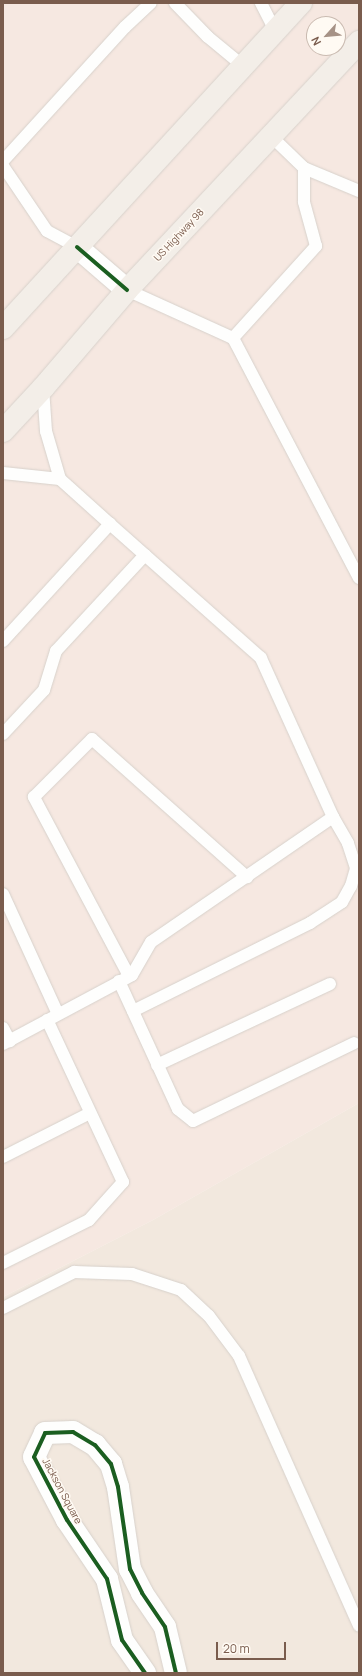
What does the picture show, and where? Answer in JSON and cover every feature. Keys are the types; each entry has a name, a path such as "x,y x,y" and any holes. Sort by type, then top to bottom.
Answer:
{"main road":[{"path":"3,328 300,3"},
{"name":"US Highway 98","path":"3,430 43,388 127,290 272,137 359,42"}],"street":[{"path":"76,247 127,290"},
{"name":"Jackson Square","path":"145,1673 122,1640 107,1579 67,1520 34,1456 45,1433 73,1432 95,1444 111,1464 118,1487 130,1569 142,1593 165,1627 176,1673"},
{"path":"107,1579 130,1569"}],"lane":[{"path":"3,161 125,27 151,3"},
{"path":"175,3 208,37 243,66"},
{"path":"261,3 275,31"},
{"path":"272,137 304,168 359,191"},
{"path":"3,166 47,231 76,247"},
{"path":"233,338 316,246 304,202 304,168"},
{"path":"127,290 233,338 359,578"},
{"path":"43,388 46,431 60,479 261,658 333,817 348,843 356,868 351,886 342,902 310,923 133,1011"},
{"path":"3,474 60,479"},
{"path":"3,641 110,524"},
{"path":"3,734 44,690 56,651 145,555"},
{"path":"247,877 92,739 34,797 124,979 133,1011 178,1109 194,1121 354,1043"},
{"path":"3,1028 6,1042 124,979 151,942 333,817"},
{"path":"3,894 58,1014"},
{"path":"157,1065 330,984"},
{"path":"3,1263 89,1220 123,1182 47,1020"},
{"path":"3,1157 90,1113"},
{"path":"3,1308 74,1272 132,1274 181,1290 209,1316 239,1356 359,1626"}],"shaded area":[{"path":"3,3 359,3 359,1103 153,1220 3,1297"},
{"path":"359,1103 359,1673 3,1673 3,1297 153,1220"}],"cycle path":[{"path":"77,247 127,290"},
{"path":"145,1673 122,1640 107,1579 67,1520 34,1457 45,1433 73,1432 95,1445 111,1464 118,1487 130,1569 142,1593 165,1627 176,1673"}]}
